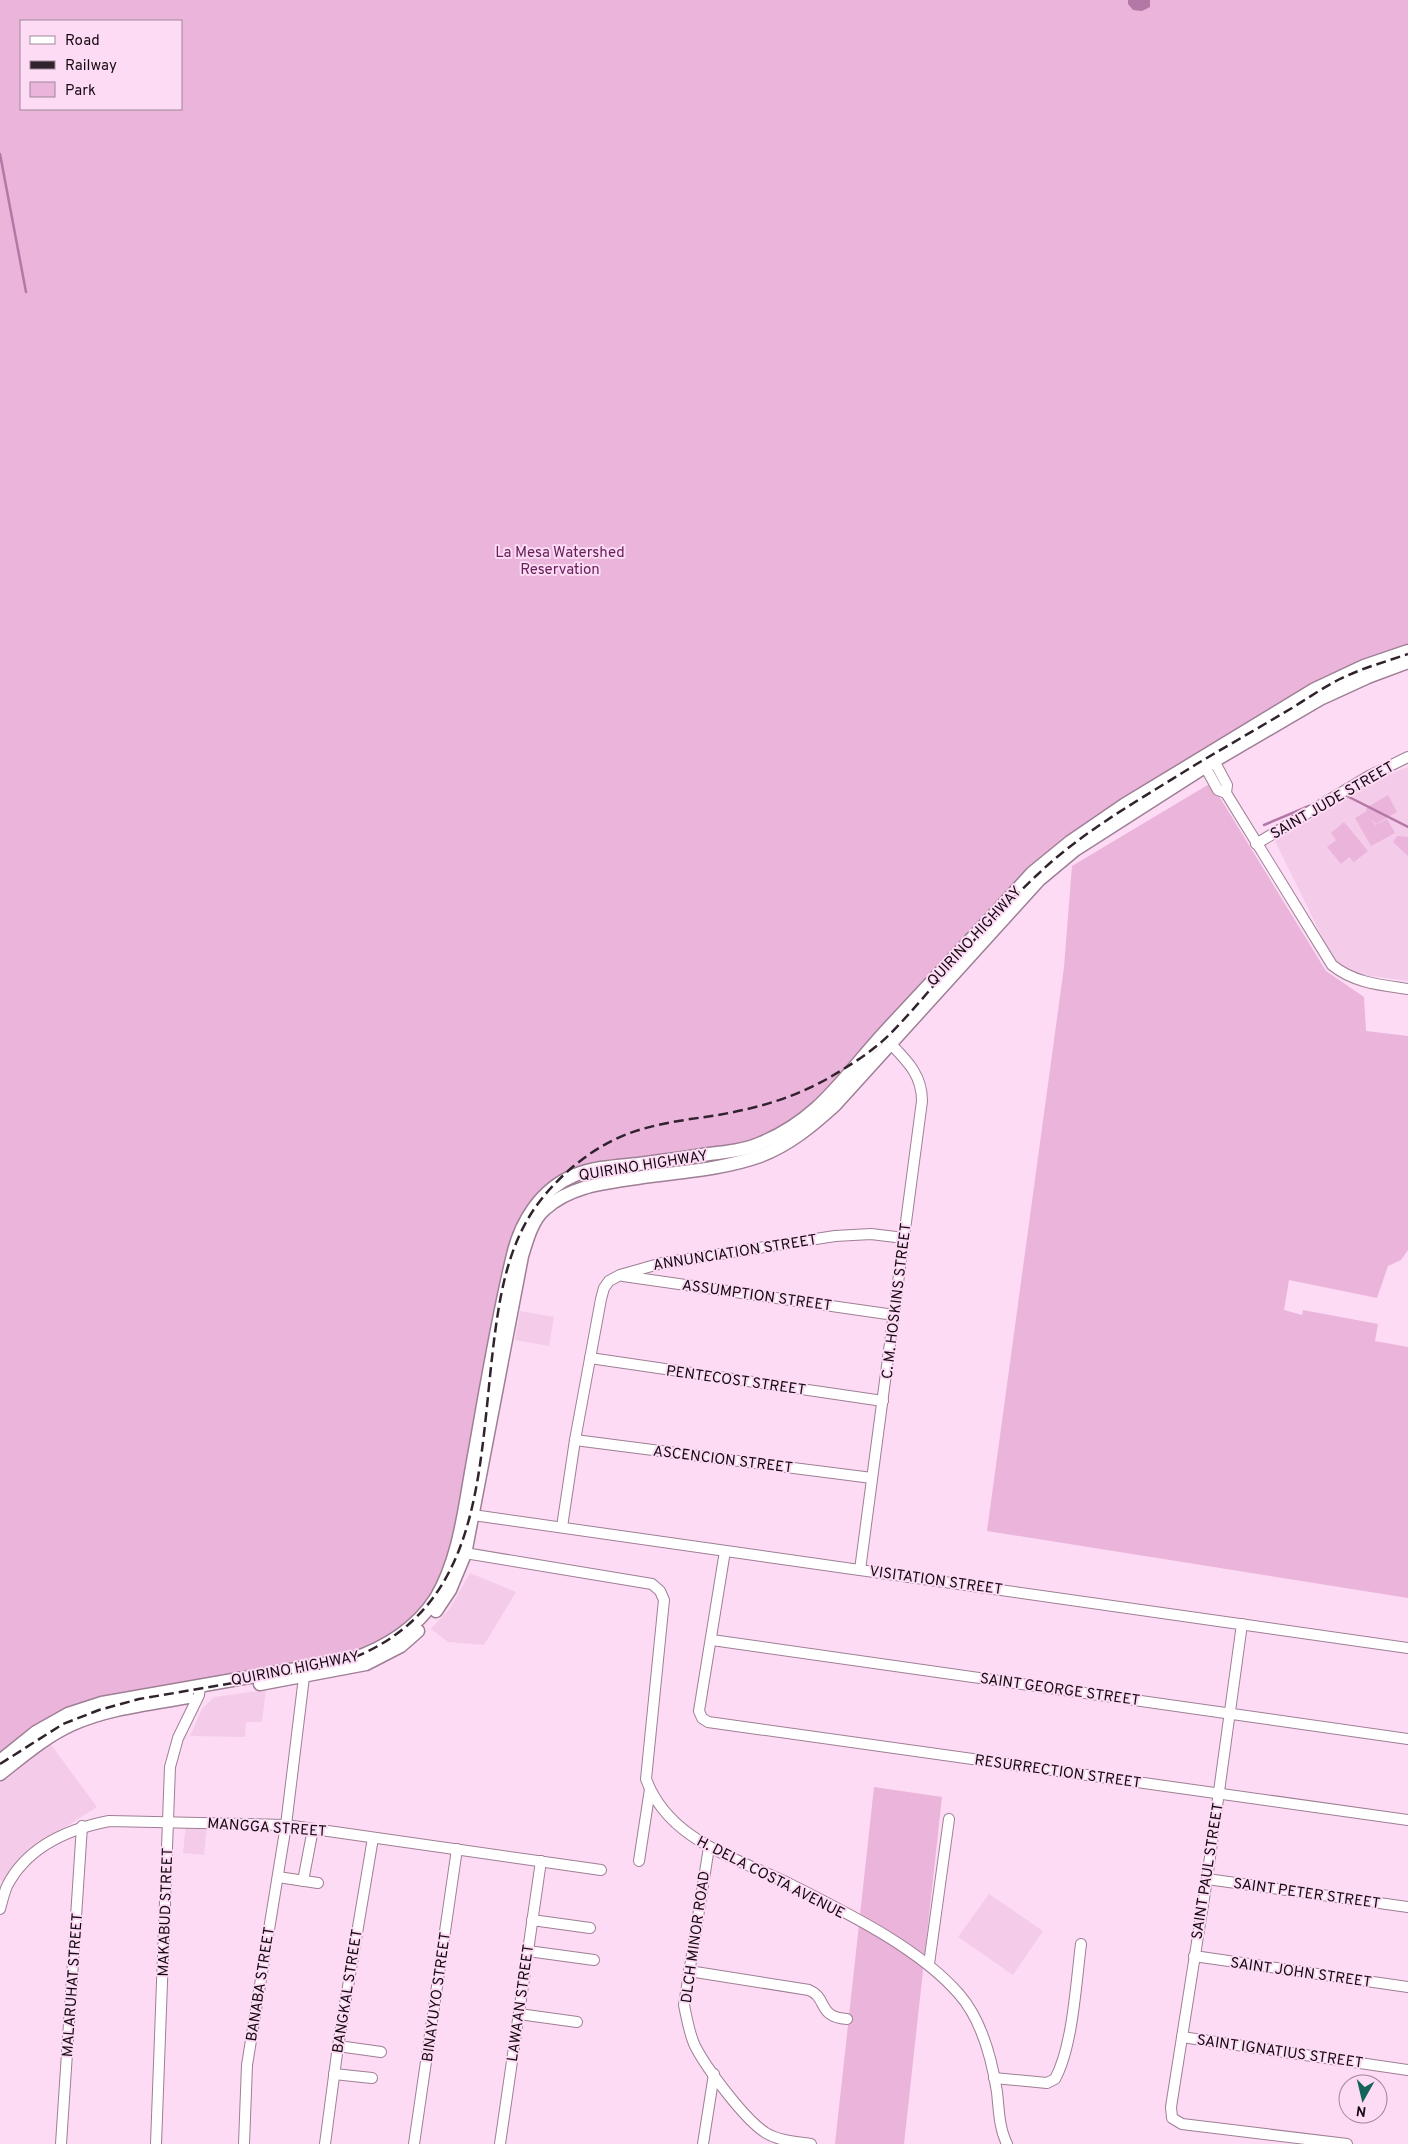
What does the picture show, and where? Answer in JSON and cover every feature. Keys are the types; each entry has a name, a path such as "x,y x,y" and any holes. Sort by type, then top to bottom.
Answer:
{"main road":[{"name":"QUIRINO HIGHWAY","path":"1207,759 1315,689 1364,666 1408,650"},
{"name":"QUIRINO HIGHWAY","path":"0,1761 36,1732 68,1714 102,1702 199,1690 302,1673 367,1654 393,1640 413,1624 435,1599 460,1552 512,1255 518,1236 536,1204 563,1181 576,1174 733,1151 759,1144 794,1127 811,1115 886,1039 1032,873 1049,858 1116,810 1207,759 1320,698 1408,662"},
{"name":"QUIRINO HIGHWAY","path":"0,1774 44,1740 72,1724 104,1712 199,1690"}],"street":[{"name":"SAINT JUDE STREET","path":"1256,844 1369,776 1408,757"},
{"path":"1207,759 1218,790 1226,793 1332,965 1342,974 1358,980 1408,989"},
{"name":"C. M. HOSKINS STREET","path":"860,1570 922,1094 919,1078 915,1071 886,1039"},
{"name":"ANNUNCIATION STREET","path":"562,1527 574,1440 590,1358 604,1288 610,1281 620,1275 662,1263 835,1236 871,1234 904,1238"},
{"name":"ASSUMPTION STREET","path":"620,1275 894,1315"},
{"name":"PENTECOST STREET","path":"590,1358 882,1402"},
{"name":"ASCENCION STREET","path":"574,1440 872,1478"},
{"name":"VISITATION STREET","path":"468,1514 1408,1648"},
{"path":"712,1640 725,1551"},
{"name":"H. DELA COSTA AVENUE","path":"460,1552 652,1584 660,1591 664,1600 646,1779 664,1813 693,1838 797,1888 890,1938 929,1964 960,1994 969,2007 981,2034 994,2078 1000,2120 1007,2144"},
{"name":"SAINT PAUL STREET","path":"1242,1624 1207,1879 1171,2107 1172,2118 1182,2124 1347,2144"},
{"name":"SAINT GEORGE STREET","path":"712,1640 1408,1739"},
{"name":"RESURRECTION STREET","path":"712,1640 699,1712 702,1718 708,1722 1408,1820"},
{"name":"BANABA STREET","path":"244,2144 246,2065 286,1825 302,1673"},
{"name":"MAKABUD STREET","path":"156,2144 170,1776 173,1754 199,1690"},
{"path":"639,1861 650,1789"},
{"path":"929,1964 949,1819"},
{"name":"MANGGA STREET","path":"0,1909 7,1887 22,1863 43,1845 82,1826 109,1821 286,1825 601,1870"},
{"name":"MALARUHAT STREET","path":"61,2144 82,1826"},
{"path":"303,1881 312,1829"},
{"name":"BANGKAL STREET","path":"325,2144 338,2046 373,1838"},
{"name":"DLCH MINOR ROAD","path":"709,1847 684,2005 688,2026 695,2046 726,2093 766,2134 781,2139 811,2144"},
{"name":"BINAYUYO STREET","path":"414,2144 457,1849"},
{"name":"LAWAAN STREET","path":"500,2144 541,1861"},
{"path":"278,1877 318,1883"},
{"name":"SAINT PETER STREET","path":"1207,1879 1408,1907"},
{"path":"532,1920 590,1928"},
{"path":"994,2078 1047,2083 1055,2079 1064,2056 1081,1944"},
{"path":"528,1951 594,1960"},
{"name":"SAINT JOHN STREET","path":"1194,1956 1408,1987"},
{"path":"689,1971 809,1990 816,1995 828,2014 836,2018 847,2018"},
{"path":"519,2014 577,2022"},
{"name":"SAINT IGNATIUS STREET","path":"1182,2037 1408,2070"},
{"path":"338,2046 381,2052"},
{"path":"334,2074 372,2078"},
{"path":"703,2144 714,2074"},
{"path":"711,2096 726,2093"}],"shaded area":[{"path":"1128,0 1150,0 1150,7 1142,11 1133,10 1128,4"},
{"path":"1408,767 1408,981 1349,973 1335,963 1275,841 1379,778"},
{"path":"520,1311 554,1317 549,1346 515,1340"},
{"path":"470,1573 516,1592 484,1645 448,1642 431,1629 450,1608"},
{"path":"266,1690 262,1722 246,1722 245,1737 190,1736 202,1709 214,1697"},
{"path":"49,1742 97,1807 37,1845 3,1881 0,1880 0,1779"},
{"path":"186,1824 207,1826 204,1855 183,1853"},
{"path":"989,1894 1043,1931 1013,1975 958,1937"}],"green space":[{"name":"La Mesa Watershed Reservation","path":"0,0 1408,0 1408,651 1078,836 827,1098 778,1135 593,1175 565,1184 540,1206 453,1573 386,1650 103,1708 0,1769"},
{"path":"1211,783 1326,971 1364,997 1366,1031 1408,1036 1408,1250 1401,1260 1388,1266 1377,1298 1289,1280 1284,1310 1302,1315 1303,1310 1378,1324 1375,1341 1408,1347 1408,1598 987,1531 1064,967 1072,866"},
{"path":"1388,795 1397,812 1376,824 1371,819 1375,825 1387,819 1395,833 1371,846 1355,818 1367,811 1366,808"},
{"path":"1344,822 1368,851 1354,862 1349,857 1341,864 1327,847 1336,840 1331,833"},
{"path":"1397,836 1408,837 1408,856 1393,842"},
{"path":"874,1787 942,1797 904,2144 835,2144"}],"waterway":[{"path":"0,154 26,292"},
{"path":"1345,795 1408,827"},
{"path":"1264,825 1309,806"}],"railway":[{"path":"0,1764 63,1724 99,1710 139,1699 322,1668 375,1648 414,1619 442,1584 462,1543 474,1498 482,1450 495,1330 511,1255 518,1238 537,1205 570,1169 596,1150 624,1135 659,1125 733,1112 777,1101 805,1090 847,1067 890,1034 1013,899 1055,859 1093,829 1195,765 1340,679 1408,654"}]}
